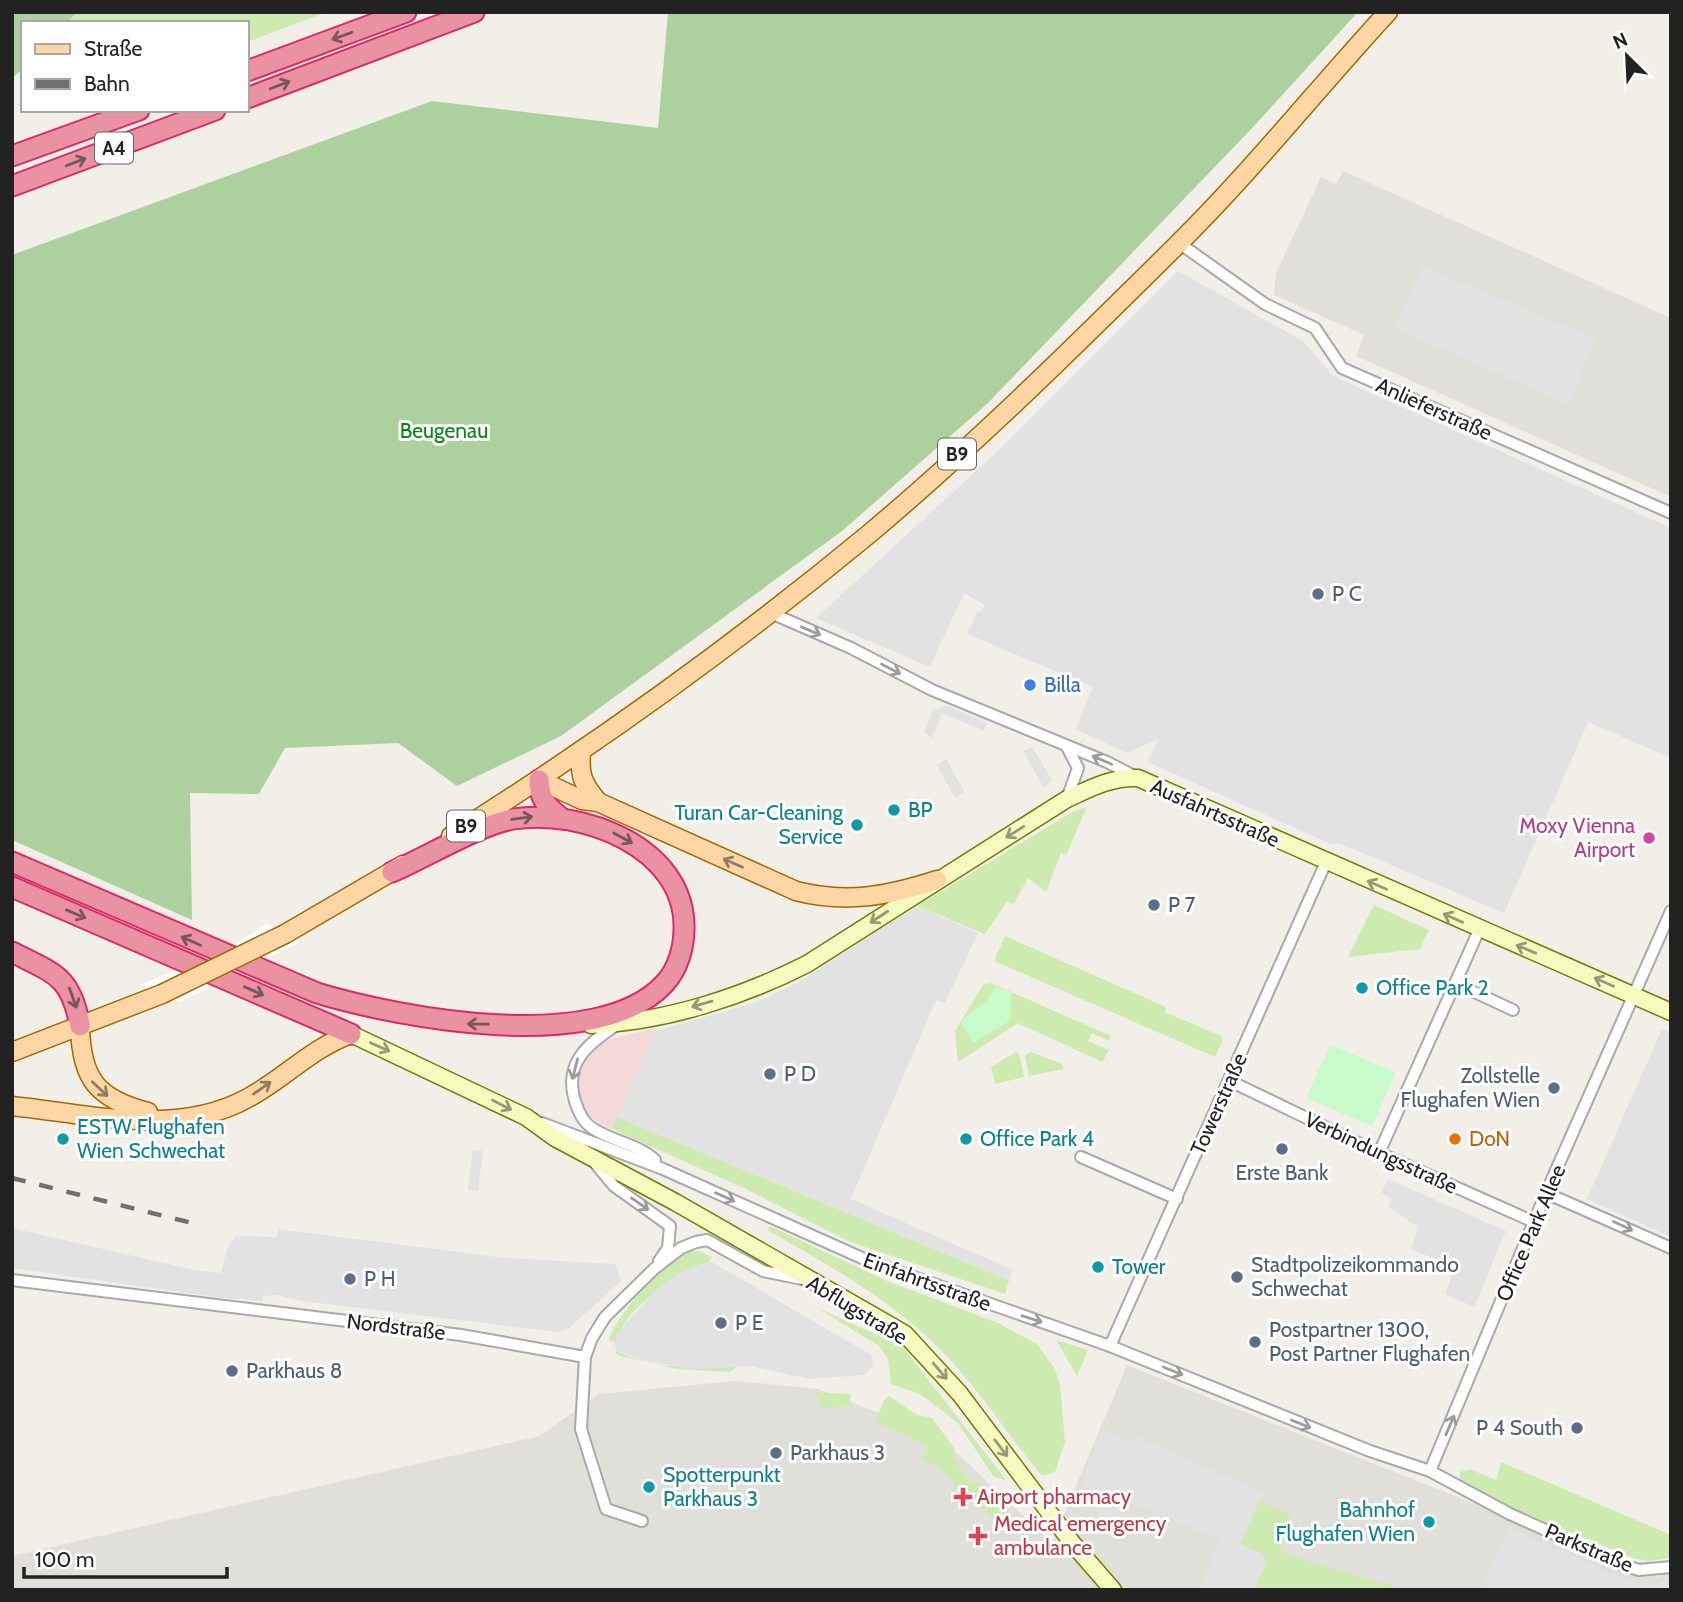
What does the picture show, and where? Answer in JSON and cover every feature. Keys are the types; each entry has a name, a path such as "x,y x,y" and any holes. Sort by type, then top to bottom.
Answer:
{"highway":[{"path":"248,71 406,12"},
{"path":"248,98 474,12"},
{"name":"A4","path":"12,156 133,112"},
{"name":"A4","path":"12,186 210,112"},
{"path":"539,780 539,791 546,806 559,816"},
{"path":"12,862 317,993 361,1006 451,1023 547,1025 594,1017 646,999 667,982 678,962 684,941 684,922 679,899 669,878 653,860 631,843 601,827 559,816 492,824 392,872"},
{"path":"12,887 351,1034"},
{"path":"12,953 68,985 76,1001 80,1027"}],"main road":[{"name":"B9","path":"12,1052 162,994 285,934 392,872 539,780 771,614 937,473 1179,243 1388,12"},
{"path":"582,751 579,775 583,786 598,802"},
{"path":"539,780 582,800 598,802 796,891 825,898 860,899 937,880"},
{"path":"80,1027 84,1066 92,1082 107,1096 126,1106 174,1118"},
{"path":"12,1106 107,1117 201,1116 237,1104 318,1049 351,1034"}],"street":[{"name":"Anlieferstraße","path":"1179,243 1265,304 1315,328 1342,368 1671,513"},
{"path":"771,614 851,648 932,690 1138,778"},
{"path":"1065,745 1073,754 1078,768 1067,799"},
{"name":"Ausfahrtsstraße","path":"547,1025 620,1023 694,1007 767,984 807,964 1067,799 1116,778 1138,778 1671,1012"},
{"name":"Towerstraße","path":"1110,1346 1326,862"},
{"name":"Office Park Allee","path":"1430,1471 1546,1193 1671,911"},
{"path":"1379,1153 1479,930"},
{"path":"1455,983 1513,1010"},
{"path":"620,1023 593,1040 576,1061 572,1080 574,1097 579,1113 591,1127 651,1157 663,1169"},
{"name":"Einfahrtsstraße","path":"351,1034 526,1117 663,1169 871,1262 1110,1346 1370,1451 1430,1471 1483,1497 1510,1514"},
{"name":"Verbindungsstraße","path":"1230,1081 1379,1153 1534,1222"},
{"name":"Abflugstraße","path":"526,1117 591,1158 675,1202 905,1335 960,1394 1073,1544 1113,1590"},
{"path":"1081,1157 1177,1199"},
{"path":"591,1158 614,1186 670,1226 668,1248 653,1269"},
{"path":"1546,1193 1671,1248"},
{"path":"642,1521 606,1509 581,1429 585,1357 592,1338 605,1317 653,1269 681,1248 707,1240 763,1271 807,1280"},
{"name":"Nordstraße","path":"12,1280 461,1335 585,1357"},
{"name":"Parkstraße","path":"1510,1514 1631,1567 1654,1570 1671,1567"}],"shaded area":[{"path":"1343,171 1671,318 1671,497 1356,356 1364,335 1274,295 1276,273 1321,177 1336,184"},
{"path":"1422,266 1596,339 1569,404 1395,329"},
{"name":"P C","path":"1178,271 1303,341 1333,376 1671,528 1671,758 1588,722 1504,913 1339,843 1333,845 1148,762 1158,739 1127,753 1076,729 1093,687 967,634 977,612 982,611 985,605 964,593 930,667 816,618 999,450"},
{"path":"946,705 987,723 984,731 942,714 932,738 924,733 932,712"},
{"path":"1032,747 1052,780 1044,788 1023,751"},
{"path":"946,759 965,793 955,798 937,765"},
{"name":"P D","path":"917,906 978,933 945,1003 936,1000 851,1199 1013,1270 1009,1280 617,1117 656,1031 757,1002 797,983"},
{"path":"654,1028 656,1031 612,1129 601,1125 587,1113 581,1099 577,1077 580,1064 598,1042"},
{"path":"1662,1029 1671,1033 1671,1237 1587,1199"},
{"path":"473,1150 483,1151 478,1191 468,1190"},
{"path":"1388,1179 1506,1231 1474,1307 1445,1294 1455,1268 1411,1249 1418,1227 1388,1206 1392,1199 1381,1193"},
{"name":"P H","path":"12,1228 194,1270 221,1273 227,1249 236,1236 277,1237 278,1229 505,1258 615,1264 621,1281 569,1328 558,1332 302,1301 277,1295 263,1296 262,1301 216,1297 12,1268"},
{"name":"P E","path":"710,1261 871,1355 873,1367 863,1375 809,1379 751,1366 694,1369 649,1362 617,1351 614,1342 618,1332 656,1290 679,1273"},
{"path":"1127,1365 1657,1577 1671,1570 1671,1590 12,1590 12,1556 540,1436 599,1394 735,1381 818,1389 940,1437 1052,1543"},
{"path":"1102,1430 1130,1442 1133,1435 1263,1493 1240,1544 1262,1554 1266,1564 1254,1590 1209,1590 1200,1586 1220,1540 1126,1500 1116,1523 1098,1515 1101,1508 1088,1495 1085,1472"},
{"path":"1509,1528 1631,1582 1650,1585 1671,1581 1671,1590 1481,1590"}],"green space":[{"path":"12,12 77,12 69,21 21,21 21,71 12,78"},
{"path":"77,12 327,12 248,42 248,21 69,21"},
{"name":"Beugenau","path":"668,12 1358,12 1255,125 988,403 842,531 561,736 457,786 398,743 285,748 259,794 190,793 192,920 12,840 12,255 432,101 658,128"},
{"path":"1087,807 1066,855 1061,853 1046,892 1028,878 1014,904 1007,902 985,934 917,906 1072,812"},
{"path":"1374,905 1429,930 1420,949 1348,957"},
{"path":"1005,936 1166,1007 1165,1012 1221,1036 1223,1040 1215,1057 994,961"},
{"path":"991,983 1111,1036 1109,1041 1092,1033 1088,1041 1109,1050 1102,1062 1018,1023 958,1062 955,1031 983,985"},
{"path":"995,986 1012,993 1010,1021 973,1043 961,1021 987,1000"},
{"path":"1330,1045 1396,1072 1372,1126 1306,1098"},
{"path":"1016,1052 1019,1054 1024,1077 995,1084 991,1067"},
{"path":"1031,1052 1062,1064 1064,1069 1029,1076 1025,1055"},
{"path":"617,1117 1009,1280 1005,1294 850,1242 744,1188 612,1129"},
{"path":"770,1226 887,1281 998,1323 1037,1344 1055,1369 1060,1385 1065,1442 1055,1472 1042,1476 966,1378 919,1329 857,1283 767,1230"},
{"path":"689,1251 699,1251 712,1257 710,1261 681,1274 654,1293 631,1315 614,1342 609,1340 631,1303 655,1276"},
{"path":"816,1307 903,1347 1006,1480 994,1477 958,1423 920,1394 891,1384 888,1359 879,1346"},
{"path":"1056,1340 1088,1350 1077,1376"},
{"path":"617,1351 644,1361 673,1366 731,1365 736,1358 736,1368 730,1372 677,1369 620,1356 615,1353"},
{"path":"815,1392 851,1394 848,1407 839,1405 838,1410 819,1406 820,1398 814,1396"},
{"path":"889,1396 917,1415 932,1418 955,1449 953,1457 971,1482 979,1483 1011,1516 1006,1529 935,1466 922,1460 928,1446 875,1422 884,1400"},
{"path":"1501,1462 1671,1535 1671,1558 1648,1561 1633,1558 1507,1506 1459,1478 1460,1472 1470,1469 1496,1480"},
{"path":"1259,1500 1291,1514 1281,1552 1404,1590 1254,1589 1266,1563 1262,1554 1239,1544"}],"pier":[{"path":"267,924 300,942 180,1002 141,985 238,942"}],"railway":[{"path":"12,1178 200,1225"}],"place":[{"name":"P C","path":"1318,594"},
{"name":"Billa","path":"1030,685"},
{"name":"BP","path":"894,810"},
{"name":"Turan Car-Cleaning Service","path":"857,825"},
{"name":"Moxy Vienna Airport","path":"1649,838"},
{"name":"P 7","path":"1154,905"},
{"name":"Office Park 2","path":"1362,988"},
{"name":"P D","path":"770,1074"},
{"name":"Zollstelle Flughafen Wien","path":"1554,1088"},
{"name":"ESTW Flughafen Wien Schwechat","path":"63,1139"},
{"name":"Office Park 4","path":"966,1139"},
{"name":"DoN","path":"1455,1139"},
{"name":"Erste Bank","path":"1282,1149"},
{"name":"Tower","path":"1098,1267"},
{"name":"Stadtpolizeikommando Schwechat","path":"1237,1277"},
{"name":"P H","path":"350,1279"},
{"name":"P E","path":"721,1323"},
{"name":"Postpartner 1300, Post Partner Flughafen","path":"1255,1342"},
{"name":"Parkhaus 8","path":"232,1371"},
{"name":"P 4 South","path":"1577,1428"},
{"name":"Parkhaus 3","path":"776,1453"},
{"name":"Spotterpunkt Parkhaus 3","path":"649,1487"},
{"name":"Airport pharmacy","path":"963,1497"},
{"name":"Bahnhof Flughafen Wien","path":"1429,1522"},
{"name":"Medical emergency ambulance","path":"978,1536"}]}
